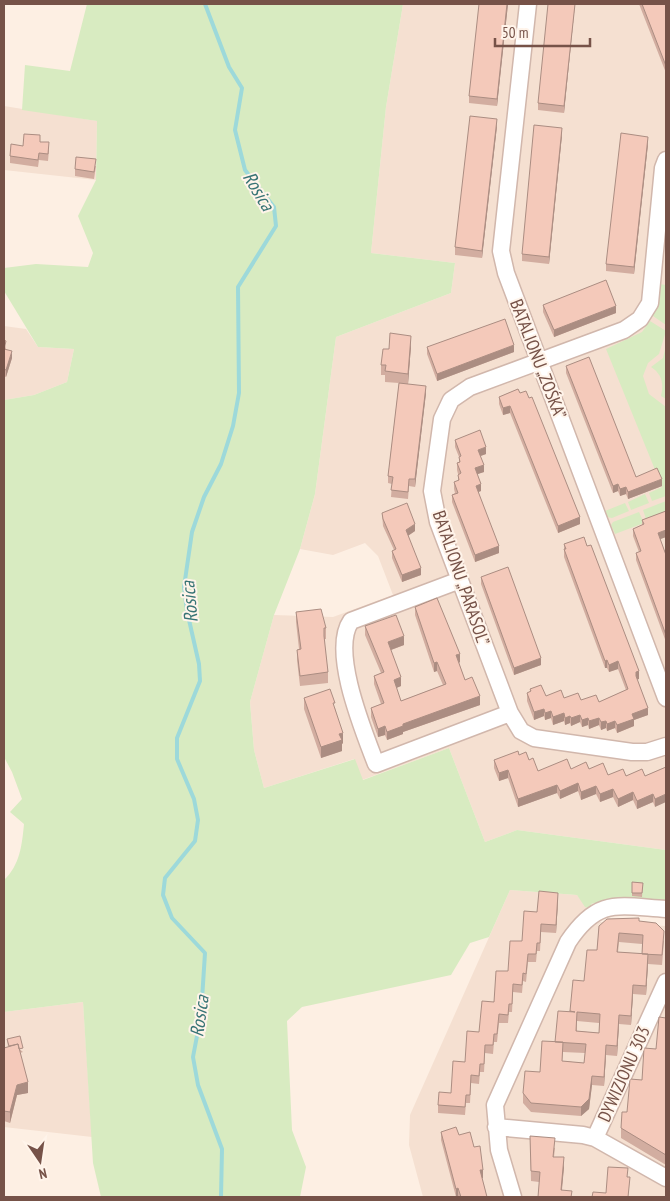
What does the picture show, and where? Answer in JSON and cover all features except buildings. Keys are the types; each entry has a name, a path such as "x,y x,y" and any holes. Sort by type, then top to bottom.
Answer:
{"street":[{"name":"BATALIONU „ZOŚKA”","path":"528,4 501,251 506,273 666,698"},
{"name":"BATALIONU „PARASOL”","path":"666,160 663,168 650,304 640,319 624,330 470,388 451,400 442,419 432,491 438,522 510,713 521,731 538,739 640,752 666,746"},
{"path":"460,580 351,621 346,628 344,638 354,707 376,764 510,713"},
{"path":"513,1197 499,1150 495,1105 568,942 581,923 592,914 609,908 626,906 666,909"},
{"name":"DYWIZJONU 303","path":"595,1138 666,982"},
{"path":"496,1127 583,1135 595,1138 666,1178"}],"shaded area":[{"path":"403,4 666,4 666,850 517,830 485,842 449,748 362,780 354,759 264,788 254,750 250,702 274,615 333,617 393,595 378,556 365,543 333,555 300,549 315,494 336,337 451,293 455,263 371,253 386,107"},
{"path":"4,106 97,121 96,180 4,170"},
{"path":"4,326 26,329 38,347 74,349 67,382 34,395 4,400"},
{"path":"510,890 577,895 600,922 666,926 666,1197 423,1197 409,1145 410,1115"},
{"path":"83,1002 92,1137 4,1127 4,1012"}],"green space":[{"path":"87,4 403,4 386,107 371,253 455,263 451,293 336,337 315,494 300,549 274,615 250,702 254,750 264,788 355,759 363,780 449,748 485,842 517,830 666,850 666,904 642,902 642,899 632,898 631,901 598,907 595,903 591,904 594,908 591,909 585,907 577,895 510,890 489,937 470,943 451,975 302,1007 287,1021 292,1130 306,1167 300,1197 101,1197 93,1163 83,1002 4,1012 4,880 17,861 24,824 10,812 22,799 4,757 4,400 34,395 67,382 74,349 38,347 4,291 4,268 36,264 88,267 93,253 78,216 96,180 97,121 22,110 25,65 70,71"},
{"path":"659,284 666,285 666,325 653,316"},
{"path":"650,321 666,331 659,354 648,363 643,376 649,394 666,407 666,496 652,501 649,493 662,487 606,349 642,332"},
{"path":"666,345 666,399 661,396 662,383 660,376 651,367 663,358"},
{"path":"645,494 649,503 631,510 628,502"},
{"path":"666,501 666,515 647,522 643,510"},
{"path":"625,503 629,511 612,518 607,517 605,511"},
{"path":"639,512 644,523 615,534 611,525 613,522"}],"waterway":[{"name":"Rosica","path":"205,4 229,67 242,88 235,130 245,170 274,207 276,226 238,287 239,393 233,426 221,464 204,497 192,532 184,587 187,611 199,664 200,681 177,738 177,759 194,799 198,820 195,841 165,878 163,895 172,918 205,953 201,1015 193,1057 198,1085 222,1149 221,1197"}]}
